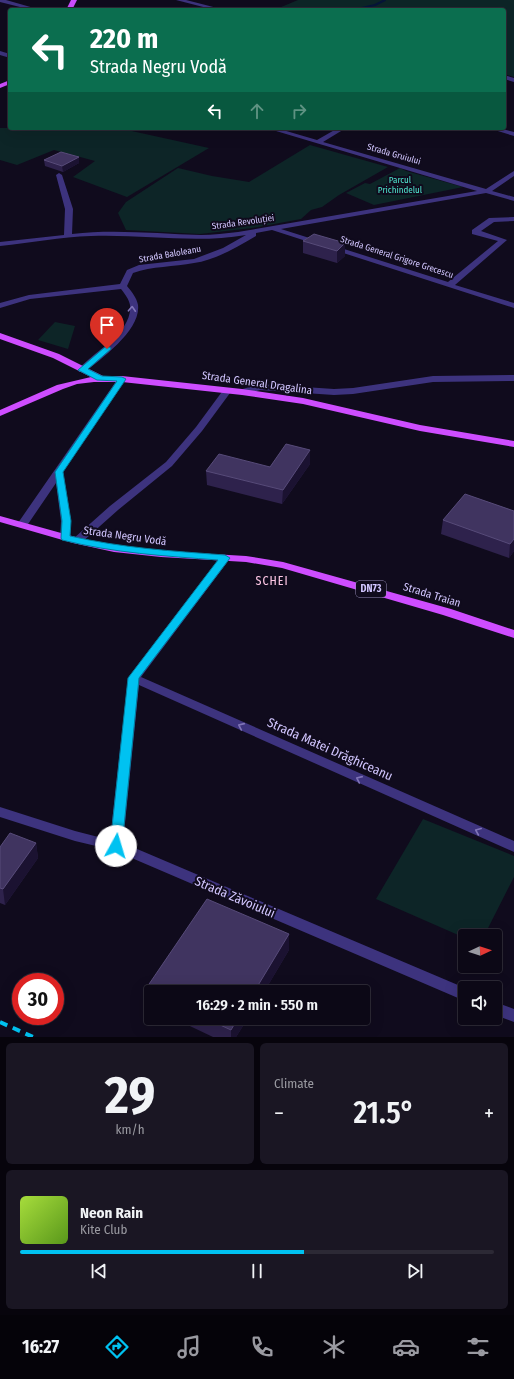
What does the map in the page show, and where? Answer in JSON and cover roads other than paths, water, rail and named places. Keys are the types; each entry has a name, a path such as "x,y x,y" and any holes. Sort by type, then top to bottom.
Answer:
{"main road":[{"path":"0,336 56,356 100,378"},
{"name":"Strada General Dragalina","path":"0,413 60,387 100,378 122,379 242,392 303,401 420,428 514,444"},
{"name":"Strada Negru Vodă","path":"0,519 77,541 135,551 225,558"},
{"name":"Strada Traian","path":"225,558 272,563 312,573 447,612 514,634"}],"street":[{"path":"0,0 31,8"},
{"path":"179,0 213,8"},
{"path":"0,8 12,3"},
{"name":"Strada Gruiului","path":"276,130 514,199"},
{"path":"318,142 339,130"},
{"path":"499,130 514,134"},
{"path":"487,191 514,173"},
{"path":"59,175 69,209 68,236"},
{"name":"Strada Revoluției","path":"0,244 68,236 118,234 203,237 258,231 487,191"},
{"path":"450,285 503,240 475,232 492,220 514,219"},
{"name":"Strada General Grigore Grecescu","path":"273,228 514,306"},
{"name":"Strada Baloleanu","path":"123,286 130,272 142,268 195,261 226,250 258,231"},
{"path":"0,306 29,297 123,286 134,305 131,319 119,338 96,360 82,370"},
{"path":"242,392 260,387 341,392 373,389 433,379 514,378"},
{"path":"22,525 122,379"},
{"path":"77,541 114,508 169,464 199,429 227,391"},
{"path":"59,472 66,521 66,538"},
{"path":"116,846 134,678 225,558"},
{"name":"Strada Matei Drăghiceanu","path":"134,678 514,847"},
{"name":"Strada Zăvoiului","path":"0,812 75,836 116,846 458,992"},
{"path":"502,1011 514,1016"}],"waterway":[{"path":"362,8 375,5 385,0"}],"railway":[{"path":"0,1022 33,1037"}],"district":[{"name":"SCHEI","path":"272,581"}],"park label":[{"name":"Parcul Prichindelul","path":"400,186"}]}
